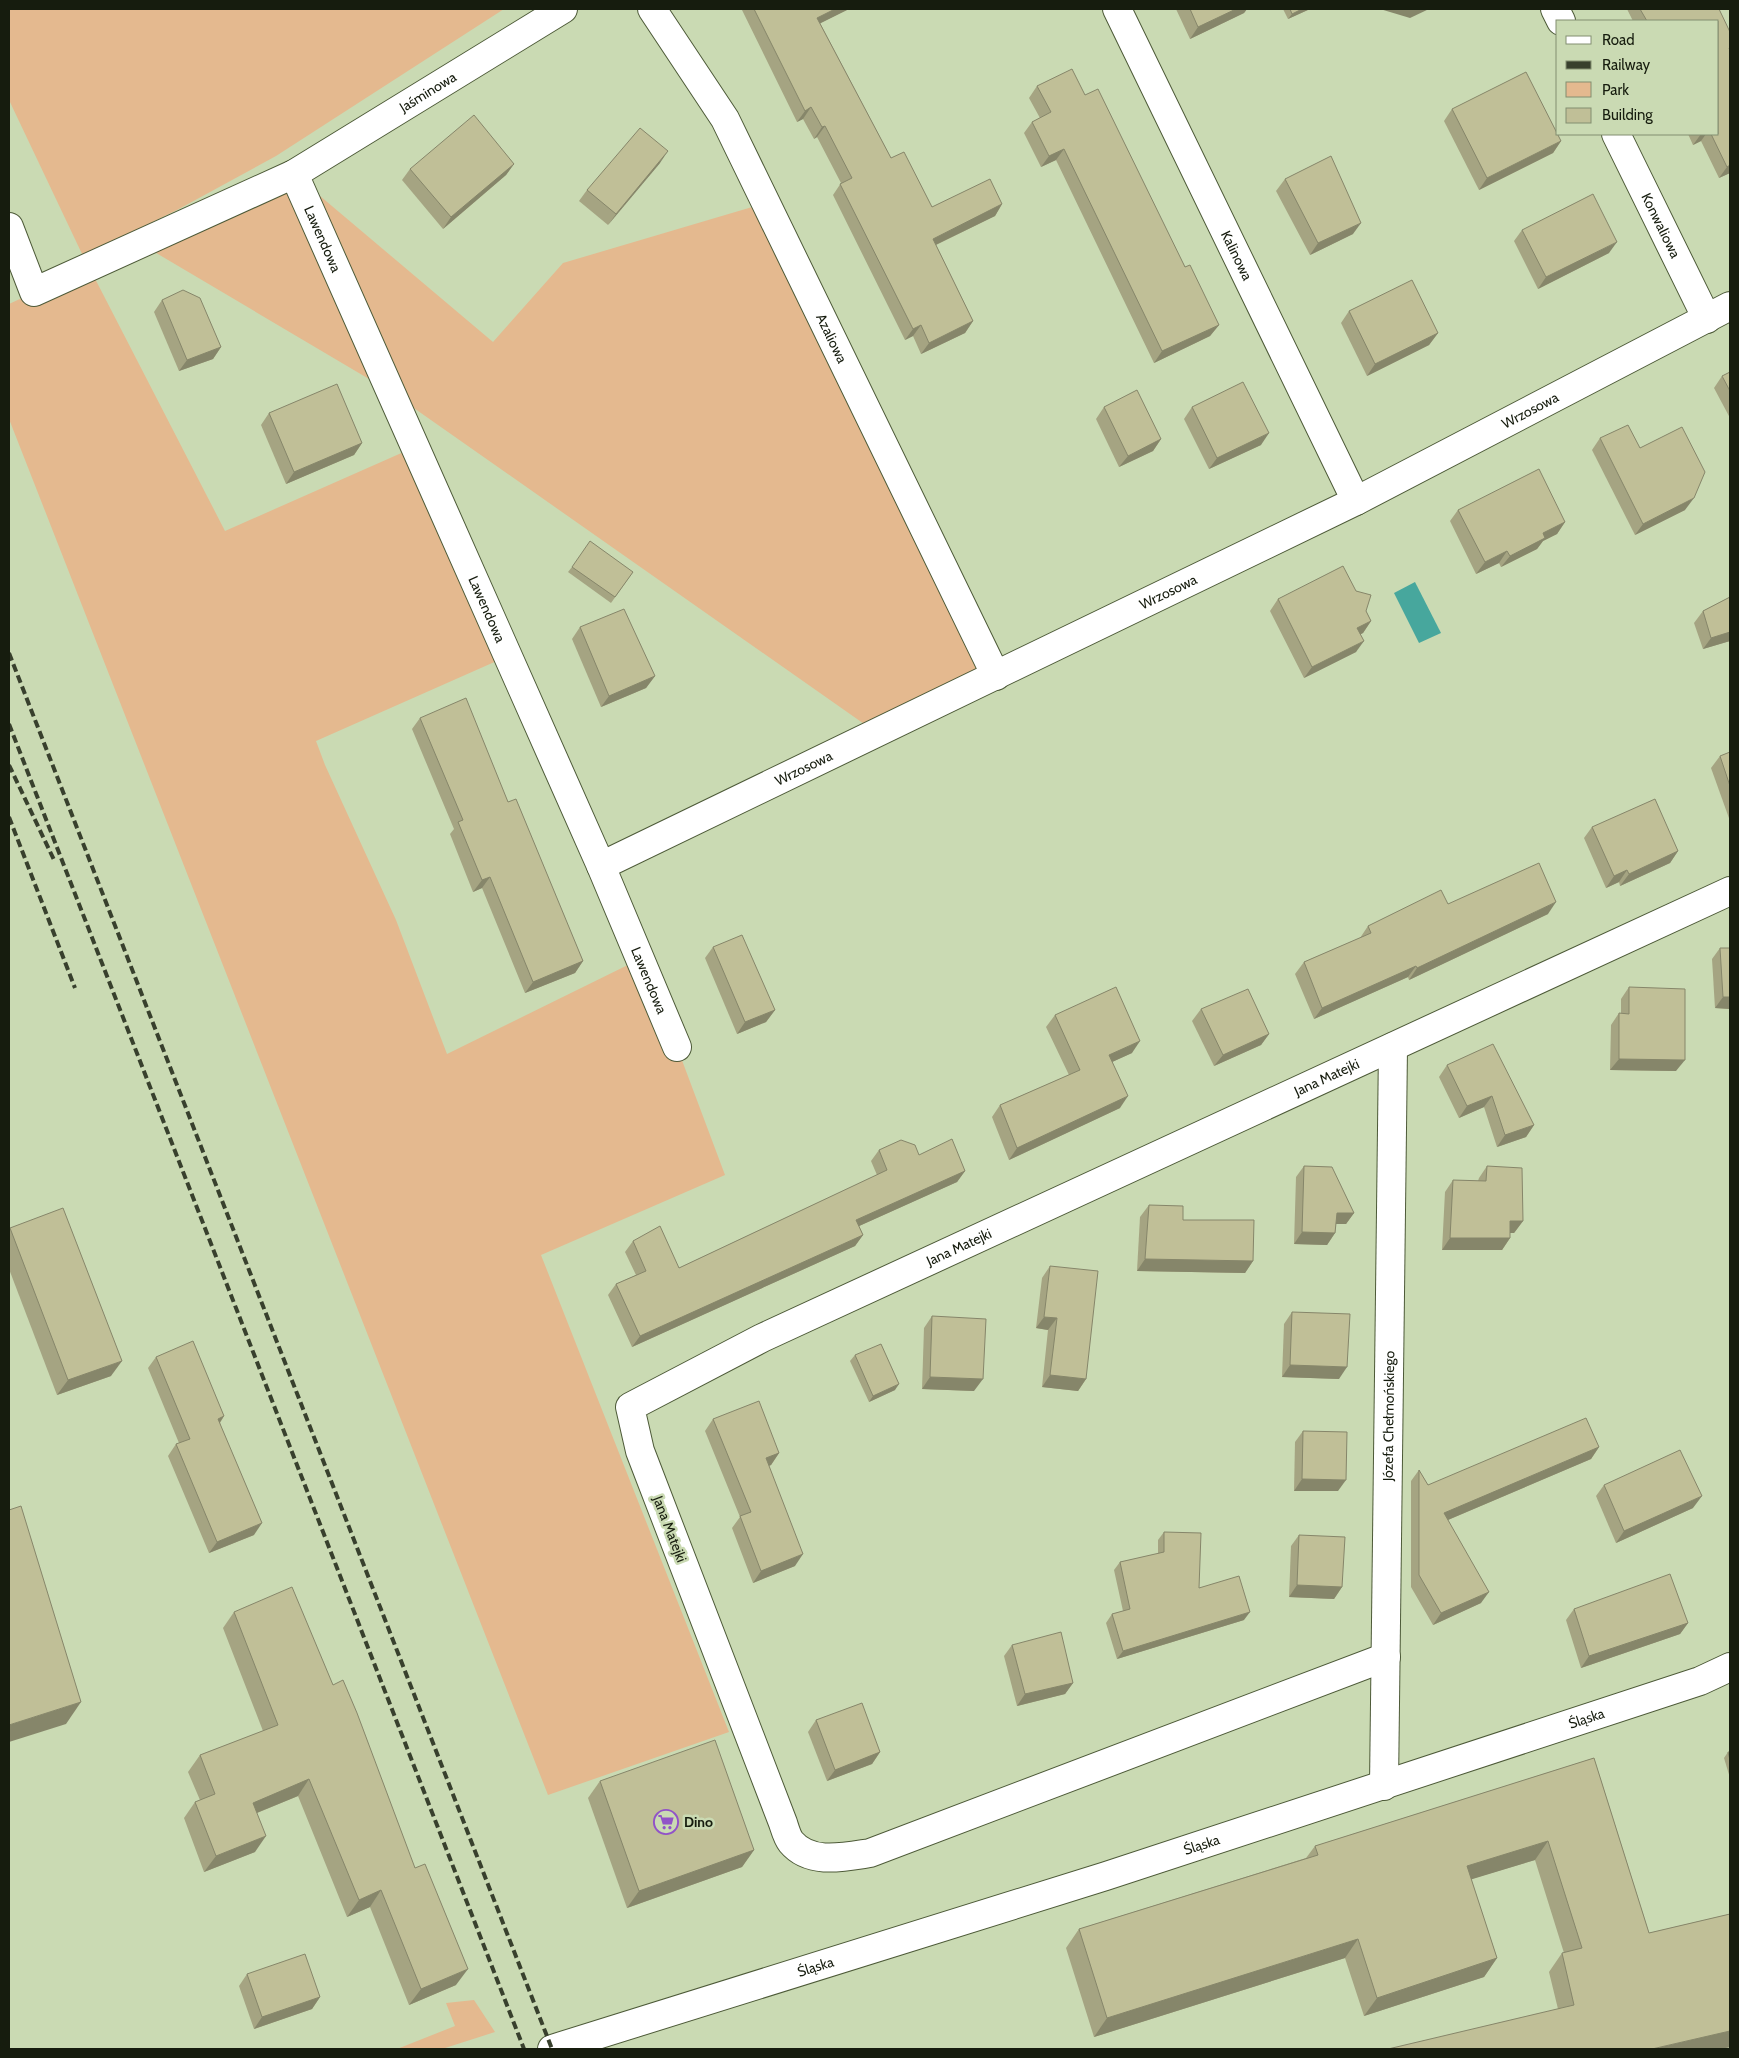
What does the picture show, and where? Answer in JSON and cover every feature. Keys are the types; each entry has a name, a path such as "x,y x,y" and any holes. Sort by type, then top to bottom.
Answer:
{"street":[{"name":"Jaśminowa","path":"9,227 34,292 294,174 563,9"},
{"name":"Azaliowa","path":"652,9 725,119 996,676"},
{"name":"Kalinowa","path":"1117,9 1356,501"},
{"name":"Konwaliowa","path":"1617,135 1719,312"},
{"name":"Lawendowa","path":"294,174 601,866 677,1047"},
{"name":"Wrzosowa","path":"601,866 1356,501 1719,312"},
{"name":"Jana Matejki","path":"1386,1657 870,1854 832,1858 806,1854 790,1841 640,1451 630,1407 762,1338 1730,891"},
{"name":"Józefa Chełmońskiego","path":"1384,1786 1393,1047"},
{"name":"Śląska","path":"552,2049 1106,1876 1384,1786 1700,1680 1730,1667"}],"green space":[{"path":"9,9 504,9 276,156 177,210 83,256 9,100"},
{"path":"294,174 493,342 563,263 766,203 996,676 877,733 391,392 141,244"},
{"path":"89,267 225,531 415,447 508,656 316,741 325,765 396,920 447,1054 640,959 677,1047 725,1175 541,1255 729,1732 548,1795 9,419 9,304"},
{"path":"474,2000 495,2032 442,2049 397,2049 455,2026 446,2003"}],"water":[{"path":"1415,582 1441,633 1419,643 1394,593"}],"building":[{"path":"754,9 835,9 817,18 891,158 904,152 932,207 990,179 1002,204 933,239 973,321 929,343 921,325 913,329 840,184 852,178 825,126 822,127 811,107 805,111"},
{"path":"1190,9 1236,9 1198,27"},
{"path":"1290,9 1302,9 1292,14"},
{"path":"1640,9 1719,9 1730,32 1730,165 1727,167 1711,135 1719,135 1719,20 1646,20"},
{"path":"1072,69 1085,95 1098,89 1185,267 1190,265 1219,325 1162,351 1064,149 1049,156 1032,122 1051,112 1037,86"},
{"path":"1526,72 1556,131 1556,135 1558,135 1561,141 1487,178 1452,109"},
{"path":"474,115 514,164 451,217 410,169"},
{"path":"640,128 668,151 616,214 587,190"},
{"path":"1331,156 1361,223 1318,243 1285,179"},
{"path":"1593,194 1617,242 1546,277 1522,230"},
{"path":"1412,280 1438,333 1375,364 1349,311"},
{"path":"183,290 200,298 221,347 187,360 162,300"},
{"path":"1730,372 1730,391 1722,376"},
{"path":"1243,382 1269,433 1217,458 1192,407"},
{"path":"337,384 362,443 294,472 269,413"},
{"path":"1137,390 1161,439 1128,456 1104,407"},
{"path":"1628,425 1640,448 1682,427 1705,472 1694,498 1643,524 1600,438"},
{"path":"1539,469 1565,522 1543,533 1545,538 1510,556 1507,551 1485,562 1458,510"},
{"path":"590,541 633,572 615,597 572,567"},
{"path":"1343,566 1356,591 1371,595 1366,611 1371,621 1357,628 1364,641 1312,667 1278,599"},
{"path":"1730,597 1730,632 1711,638 1703,611"},
{"path":"624,609 655,676 609,696 580,627"},
{"path":"466,698 508,802 516,799 583,961 533,982 490,877 482,880 458,822 463,820 420,718"},
{"path":"1730,752 1730,786 1720,756"},
{"path":"1655,799 1678,851 1629,874 1627,870 1614,876 1592,827"},
{"path":"1539,863 1556,902 1417,968 1416,966 1322,1008 1304,962 1371,933 1368,926 1441,890 1448,904"},
{"path":"742,935 775,1010 745,1022 713,947"},
{"path":"1720,948 1730,948 1730,997 1723,997"},
{"path":"1116,987 1140,1041 1109,1055 1128,1096 1017,1148 1000,1105 1080,1070 1055,1015"},
{"path":"1629,987 1685,989 1685,1060 1619,1059 1619,1013 1629,1014"},
{"path":"1248,989 1269,1034 1223,1055 1201,1009"},
{"path":"1493,1044 1534,1125 1505,1135 1492,1096 1467,1106 1447,1065"},
{"path":"952,1139 965,1171 856,1220 863,1235 640,1336 616,1284 646,1271 633,1241 660,1226 679,1268 887,1170 879,1150 901,1140 915,1145 919,1155"},
{"path":"1304,1166 1332,1167 1354,1213 1337,1213 1335,1233 1302,1232"},
{"path":"1487,1166 1522,1168 1523,1221 1510,1221 1510,1238 1450,1238 1453,1180 1486,1181"},
{"path":"1149,1205 1183,1206 1183,1220 1254,1220 1253,1261 1145,1259"},
{"path":"63,1208 122,1361 68,1380 10,1228"},
{"path":"1050,1266 1098,1271 1086,1379 1050,1375 1057,1318 1044,1317"},
{"path":"1292,1312 1350,1314 1347,1367 1290,1365"},
{"path":"932,1316 986,1319 983,1379 930,1377"},
{"path":"193,1341 224,1416 218,1419 262,1523 217,1542 176,1444 190,1439 156,1357"},
{"path":"881,1344 899,1384 873,1396 855,1355"},
{"path":"759,1401 779,1453 766,1458 803,1554 761,1571 740,1516 751,1512 713,1419"},
{"path":"1586,1418 1599,1447 1444,1513 1489,1592 1441,1613 1419,1575 1419,1470 1428,1485"},
{"path":"1303,1431 1347,1432 1346,1480 1302,1479"},
{"path":"1680,1450 1702,1496 1624,1531 1604,1485"},
{"path":"21,1506 81,1702 9,1725 9,1510"},
{"path":"1164,1532 1201,1533 1199,1588 1239,1576 1250,1612 1123,1651 1112,1614 1130,1609 1120,1562 1164,1552"},
{"path":"1299,1535 1345,1537 1342,1587 1297,1585"},
{"path":"1670,1574 1688,1623 1589,1656 1574,1609"},
{"path":"292,1587 333,1685 343,1680 415,1868 425,1864 468,1969 421,1989 381,1890 359,1900 309,1779 253,1803 266,1836 216,1856 195,1802 215,1794 200,1755 278,1725 234,1612"},
{"path":"1061,1632 1073,1683 1025,1694 1012,1645"},
{"path":"862,1703 880,1752 835,1770 816,1720"},
{"path":"715,1740 754,1850 639,1891 600,1781"},
{"path":"1594,1758 1649,1933 1730,1914 1730,2031 1652,2049 1388,2049 1574,2005 1562,1953 1582,1948 1548,1841 1467,1866 1497,1958 1377,1998 1358,1939 1107,2018 1079,1929 1318,1855 1315,1846"},
{"path":"305,1954 320,1997 262,2017 247,1974"}],"railway":[{"path":"9,653 552,2049"},
{"path":"9,724 524,2049"},
{"path":"9,765 55,862"},
{"path":"9,817 75,988"}],"place":[{"name":"Dino","path":"666,1822"}]}
